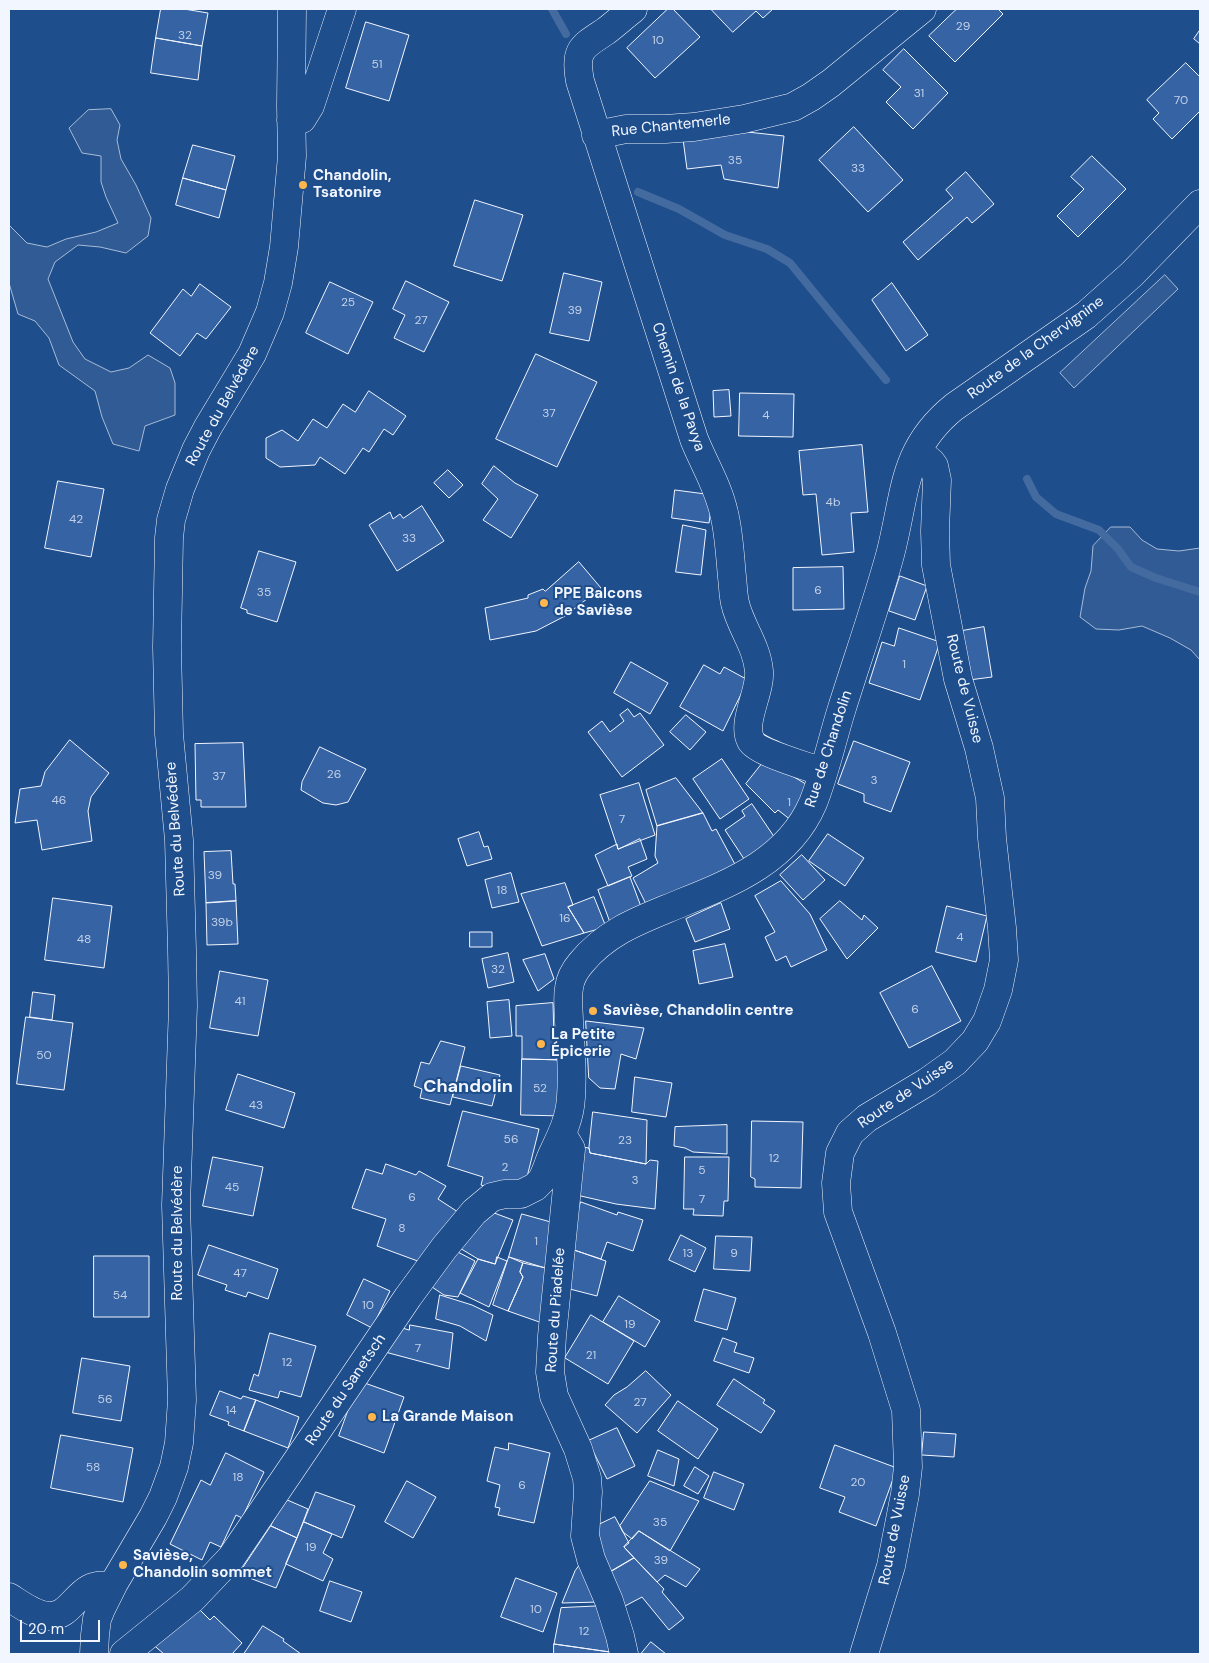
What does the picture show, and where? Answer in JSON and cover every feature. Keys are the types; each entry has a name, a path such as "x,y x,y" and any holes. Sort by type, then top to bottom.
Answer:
{"street":[{"name":"Route du Belvédère","path":"94,1654 97,1620 112,1587 163,1497 180,1443 182,1424 176,1205 183,1006 179,840 170,734 167,647 169,538 171,520 180,489 196,450 252,354 270,312 278,283 288,219 292,156 292,9"},
{"path":"291,120 302,119 310,106 342,9"},
{"name":"Chemin de la Pavya","path":"633,9 584,46 579,57 578,72 580,81 694,439 717,486 725,514 734,602 756,657 759,672 757,693 748,728 751,741 766,752 823,772"},
{"name":"Rue Chantemerle","path":"596,135 626,129 665,129 712,124 793,107 832,83 922,9"},
{"name":"Route de la Chervignine","path":"918,451 928,432 944,415 1086,315 1132,274 1200,204"},
{"name":"Rue de Chandolin","path":"562,1134 568,1121 572,1092 569,988 580,965 596,946 613,933 727,883 755,868 777,853 793,837 806,817 823,772 890,553 903,490 918,451"},
{"name":"Route de Vuisse","path":"864,1654 891,1566 905,1494 908,1467 906,1410 882,1332 838,1212 836,1183 840,1153 850,1133 867,1118 956,1062 975,1041 987,1021 998,990 1004,960 990,798 979,748 958,679 936,565 937,480 934,466 918,451"},
{"name":"Route du Sanetsch","path":"124,1654 192,1599 231,1558 355,1374 444,1248 474,1212 486,1201 498,1195 520,1194 534,1187 545,1174 562,1134"},
{"name":"Route du Piadelée","path":"562,1134 570,1148 550,1372 554,1396 578,1449 587,1478 586,1536 591,1559 614,1618 624,1654"},
{"path":"9,1597 38,1614 49,1616 62,1612 91,1586 105,1585 112,1587"}],"shaded area":[{"path":"111,109 120,125 117,140 121,159 136,185 151,218 148,236 126,253 100,247 78,245 55,262 48,279 73,342 85,359 111,372 129,368 148,355 170,368 175,383 175,415 145,426 139,451 113,444 102,417 95,391 59,365 49,338 35,321 18,314 9,283 9,225 27,243 47,247 118,223 101,182 101,156 82,153 69,128 88,110"},
{"path":"1165,275 1178,289 1074,388 1060,373"},
{"path":"1111,527 1130,527 1142,540 1157,549 1179,551 1200,548 1200,660 1191,650 1170,638 1142,626 1119,630 1096,629 1080,617 1085,588 1091,571 1093,546"}],"building":[{"path":"161,9 184,9 208,13 202,46 156,38"},
{"path":"668,9 673,9 700,37 655,78 627,48"},
{"path":"711,9 773,9 763,18 756,11 733,32"},
{"path":"957,9 998,9 1003,14 955,62 929,36"},
{"path":"366,22 409,35 389,101 346,88"},
{"path":"1200,30 1200,44 1194,39"},
{"path":"156,38 202,46 198,80 151,73"},
{"path":"904,49 948,93 913,129 886,102 901,87 883,70"},
{"path":"1186,63 1200,77 1200,111 1172,139 1153,119 1159,113 1147,100"},
{"path":"854,127 903,180 868,212 819,160"},
{"path":"738,131 784,136 778,188 724,179 721,165 687,169 683,139"},
{"path":"193,145 235,156 226,190 183,178"},
{"path":"1092,156 1126,189 1078,237 1057,216 1084,189 1071,177"},
{"path":"966,172 994,204 972,223 967,217 918,260 903,242 953,198 946,190"},
{"path":"183,178 226,190 219,218 176,205"},
{"path":"475,200 523,215 502,281 454,266"},
{"path":"564,273 602,282 589,341 550,333"},
{"path":"406,281 449,302 424,352 394,338 405,315 393,309"},
{"path":"330,282 373,302 348,354 306,333"},
{"path":"892,283 928,335 906,351 872,300"},
{"path":"200,284 231,307 206,339 197,333 180,356 150,333 183,289 191,296"},
{"path":"536,354 597,382 557,467 496,439"},
{"path":"729,390 731,416 714,417 713,391"},
{"path":"369,391 406,416 393,435 384,429 369,452 363,448 345,474 320,457 315,465 280,467 266,458 266,438 282,430 298,441 313,419 327,428 343,404 355,412"},
{"path":"740,393 794,394 793,437 739,436"},
{"path":"862,445 868,512 851,513 854,552 822,555 816,494 803,495 799,451"},
{"path":"494,466 515,483 538,495 511,538 483,520 498,499 482,484"},
{"path":"448,470 463,485 449,498 434,483"},
{"path":"58,481 104,489 91,557 45,548"},
{"path":"675,490 713,495 709,523 672,518"},
{"path":"422,506 444,541 397,571 369,525 390,512 393,519 400,514 403,518"},
{"path":"683,525 706,530 701,575 676,572"},
{"path":"259,551 296,562 277,622 247,613 247,610 241,608"},
{"name":"PPE Balcons de Savièse","path":"579,562 601,588 565,616 536,631 490,640 485,608 528,598 528,595 543,589 545,591"},
{"path":"843,567 844,609 793,610 793,568"},
{"path":"900,576 927,586 915,620 889,611"},
{"path":"984,627 992,677 969,680 962,631"},
{"path":"899,628 940,642 920,700 869,683 882,642 894,646"},
{"path":"631,662 668,683 650,714 614,693"},
{"path":"704,665 720,674 724,667 748,680 723,731 680,707"},
{"path":"628,709 634,717 640,713 664,745 622,777 588,732 602,721 610,732 624,721 620,715"},
{"path":"686,715 706,732 690,750 670,732"},
{"path":"70,740 109,773 91,797 88,811 92,841 42,850 37,820 15,823 20,789 41,786 45,772"},
{"path":"854,741 910,762 891,812 864,802 864,794 838,784"},
{"path":"243,743 246,807 201,807 201,800 196,800 195,744"},
{"path":"320,747 366,769 348,802 336,805 323,803 301,790 302,782"},
{"path":"722,759 749,799 720,819 693,779"},
{"path":"765,760 816,790 796,824 778,810 775,813 746,784"},
{"path":"676,778 703,813 657,826 646,790"},
{"path":"639,783 655,835 618,849 600,795"},
{"path":"752,804 777,841 746,862 725,830 745,816 742,811"},
{"path":"703,813 712,831 716,829 738,870 646,904 633,878 658,863 655,856 657,826"},
{"path":"479,832 484,847 488,846 492,859 467,866 458,839"},
{"path":"828,834 864,858 845,886 809,861"},
{"path":"640,839 647,859 628,867 632,876 608,886 595,855 617,844 618,849"},
{"path":"231,851 236,901 206,903 204,852"},
{"path":"802,855 825,880 803,900 780,875"},
{"path":"511,873 519,902 492,908 485,880"},
{"path":"630,877 643,912 611,925 598,890"},
{"path":"781,881 810,914 827,950 791,967 786,956 776,961 765,937 775,932 755,896"},
{"path":"565,883 573,905 568,907 584,933 542,946 521,894"},
{"path":"594,897 606,927 584,933 568,907"},
{"path":"53,898 112,906 104,968 45,960"},
{"path":"236,901 238,944 207,945 206,903"},
{"path":"840,901 862,920 864,915 878,928 847,959 820,919"},
{"path":"721,903 730,929 695,942 686,919"},
{"path":"947,906 987,916 976,962 936,952"},
{"path":"470,932 492,932 492,947 470,947"},
{"path":"725,944 733,977 699,984 693,951"},
{"path":"508,953 514,982 488,988 482,959"},
{"path":"545,954 554,979 538,991 523,960"},
{"path":"932,966 961,1021 909,1048 880,993"},
{"path":"220,971 268,980 258,1036 210,1028"},
{"path":"33,992 55,995 52,1020 30,1017"},
{"path":"509,1000 512,1036 490,1038 487,1002"},
{"path":"553,1003 554,1038 564,1038 566,1060 522,1059 522,1036 516,1036 516,1006"},
{"path":"26,1017 73,1023 64,1090 17,1084"},
{"path":"586,1021 644,1028 636,1059 621,1054 615,1089 600,1088 589,1078"},
{"path":"441,1041 465,1047 450,1105 420,1098 422,1089 414,1086 421,1062 429,1064"},
{"path":"522,1059 566,1060 563,1116 521,1115"},
{"path":"461,1066 500,1075 492,1106 453,1097"},
{"path":"238,1074 295,1093 284,1128 226,1110"},
{"path":"635,1077 672,1083 666,1117 632,1112"},
{"path":"463,1111 539,1129 527,1177 520,1184 490,1188 481,1185 483,1177 448,1166"},
{"path":"593,1112 647,1120 646,1164 590,1153"},
{"path":"752,1121 803,1122 801,1188 755,1187 755,1179 751,1177"},
{"path":"727,1125 727,1154 693,1152 674,1146 675,1127"},
{"path":"576,1146 589,1148 590,1153 646,1164 650,1160 658,1161 655,1209 616,1204 572,1194"},
{"path":"213,1157 263,1167 253,1216 203,1206"},
{"path":"685,1157 729,1157 728,1201 724,1201 723,1216 693,1215 694,1209 684,1209"},
{"path":"386,1164 416,1175 419,1171 446,1186 438,1199 458,1212 423,1263 377,1246 386,1219 352,1208 366,1169 382,1174"},
{"path":"581,1202 617,1215 618,1212 643,1220 633,1251 607,1242 601,1259 571,1249 570,1235"},
{"path":"486,1210 513,1220 495,1264 478,1259 458,1247"},
{"path":"522,1214 558,1224 552,1270 509,1257"},
{"path":"681,1235 706,1248 695,1272 669,1260"},
{"path":"716,1236 752,1237 750,1271 714,1269"},
{"path":"209,1245 278,1269 268,1299 248,1292 246,1297 225,1290 227,1285 198,1275"},
{"path":"571,1249 606,1261 597,1296 562,1287"},
{"path":"454,1250 475,1261 458,1297 444,1295 429,1285"},
{"path":"94,1256 149,1256 149,1317 94,1317"},
{"path":"497,1257 507,1261 489,1307 460,1293 478,1259 495,1264"},
{"path":"509,1257 523,1263 520,1272 523,1277 508,1311 493,1305"},
{"path":"523,1263 555,1270 545,1324 508,1311 523,1277 520,1272"},
{"path":"364,1279 390,1291 372,1328 347,1315"},
{"path":"704,1289 736,1298 727,1330 695,1321"},
{"path":"440,1295 472,1305 493,1315 486,1341 460,1326 436,1319"},
{"path":"619,1296 660,1321 645,1347 603,1322"},
{"path":"591,1315 634,1341 608,1384 565,1358"},
{"path":"410,1325 453,1333 449,1369 385,1352 399,1327 409,1330"},
{"path":"270,1333 316,1346 301,1397 280,1391 278,1398 249,1390 254,1374 258,1376"},
{"path":"723,1338 737,1343 734,1352 754,1358 749,1373 714,1361"},
{"path":"82,1358 130,1366 121,1421 73,1413"},
{"path":"646,1371 671,1395 637,1433 605,1405 614,1395"},
{"path":"734,1379 765,1400 763,1403 775,1411 761,1433 717,1405"},
{"name":"La Grande Maison","path":"359,1381 404,1397 384,1453 339,1436"},
{"path":"220,1391 241,1399 243,1396 256,1400 244,1431 228,1425 229,1422 210,1415"},
{"path":"256,1400 299,1417 288,1448 244,1431"},
{"path":"678,1401 718,1429 698,1459 658,1431"},
{"path":"617,1428 635,1466 607,1479 588,1441"},
{"path":"924,1432 956,1434 954,1457 922,1455"},
{"path":"61,1435 133,1448 123,1502 51,1488"},
{"path":"509,1443 550,1453 534,1523 498,1515 500,1508 495,1507 500,1485 487,1481 495,1447 508,1450"},
{"path":"835,1445 897,1468 876,1526 839,1512 845,1497 820,1488"},
{"path":"658,1450 679,1459 674,1486 648,1476"},
{"path":"226,1453 264,1472 242,1518 236,1515 221,1547 210,1542 202,1560 170,1544 201,1480 210,1485"},
{"path":"695,1467 709,1476 698,1494 684,1486"},
{"path":"714,1472 744,1484 734,1510 704,1498"},
{"path":"407,1481 436,1497 413,1538 385,1522"},
{"path":"650,1481 699,1501 670,1551 639,1531 632,1539 623,1532 620,1526"},
{"path":"316,1492 355,1506 342,1538 304,1522"},
{"path":"285,1499 308,1509 297,1538 271,1526"},
{"path":"615,1517 629,1543 624,1547 634,1558 605,1575 590,1529"},
{"path":"304,1522 332,1534 323,1553 333,1559 323,1581 286,1564"},
{"path":"271,1526 297,1538 276,1588 239,1574"},
{"path":"639,1531 700,1569 686,1587 665,1575 657,1582 624,1547"},
{"path":"634,1558 664,1589 662,1592 684,1618 669,1630 642,1597 625,1606 605,1575"},
{"path":"584,1559 599,1602 562,1603 575,1571"},
{"path":"516,1578 557,1593 543,1632 501,1617"},
{"path":"330,1581 362,1592 351,1622 320,1611"},
{"path":"196,1606 210,1620 214,1616 242,1643 232,1654 164,1654 150,1642"},
{"path":"604,1606 610,1652 554,1644 561,1608"},
{"path":"263,1626 284,1639 283,1641 301,1654 244,1654"},
{"path":"651,1642 666,1654 641,1654"},
{"path":"554,1644 610,1652 610,1654 554,1654"}],"waterway":[{"path":"552,9 566,34"},
{"path":"638,192 679,209 725,235 767,249 790,263 886,380"},
{"path":"1027,479 1036,497 1056,514 1099,530 1118,549 1131,567 1156,578 1200,592"}],"place":[{"name":"Chandolin, Tsatonire","path":"303,185"},
{"name":"PPE Balcons de Savièse","path":"544,603"},
{"name":"Savièse, Chandolin centre","path":"593,1011"},
{"name":"La Petite Épicerie","path":"541,1044"},
{"name":"La Grande Maison","path":"372,1417"},
{"name":"Savièse, Chandolin sommet","path":"123,1565"}],"district":[{"name":"Chandolin","path":"468,1087"}]}
